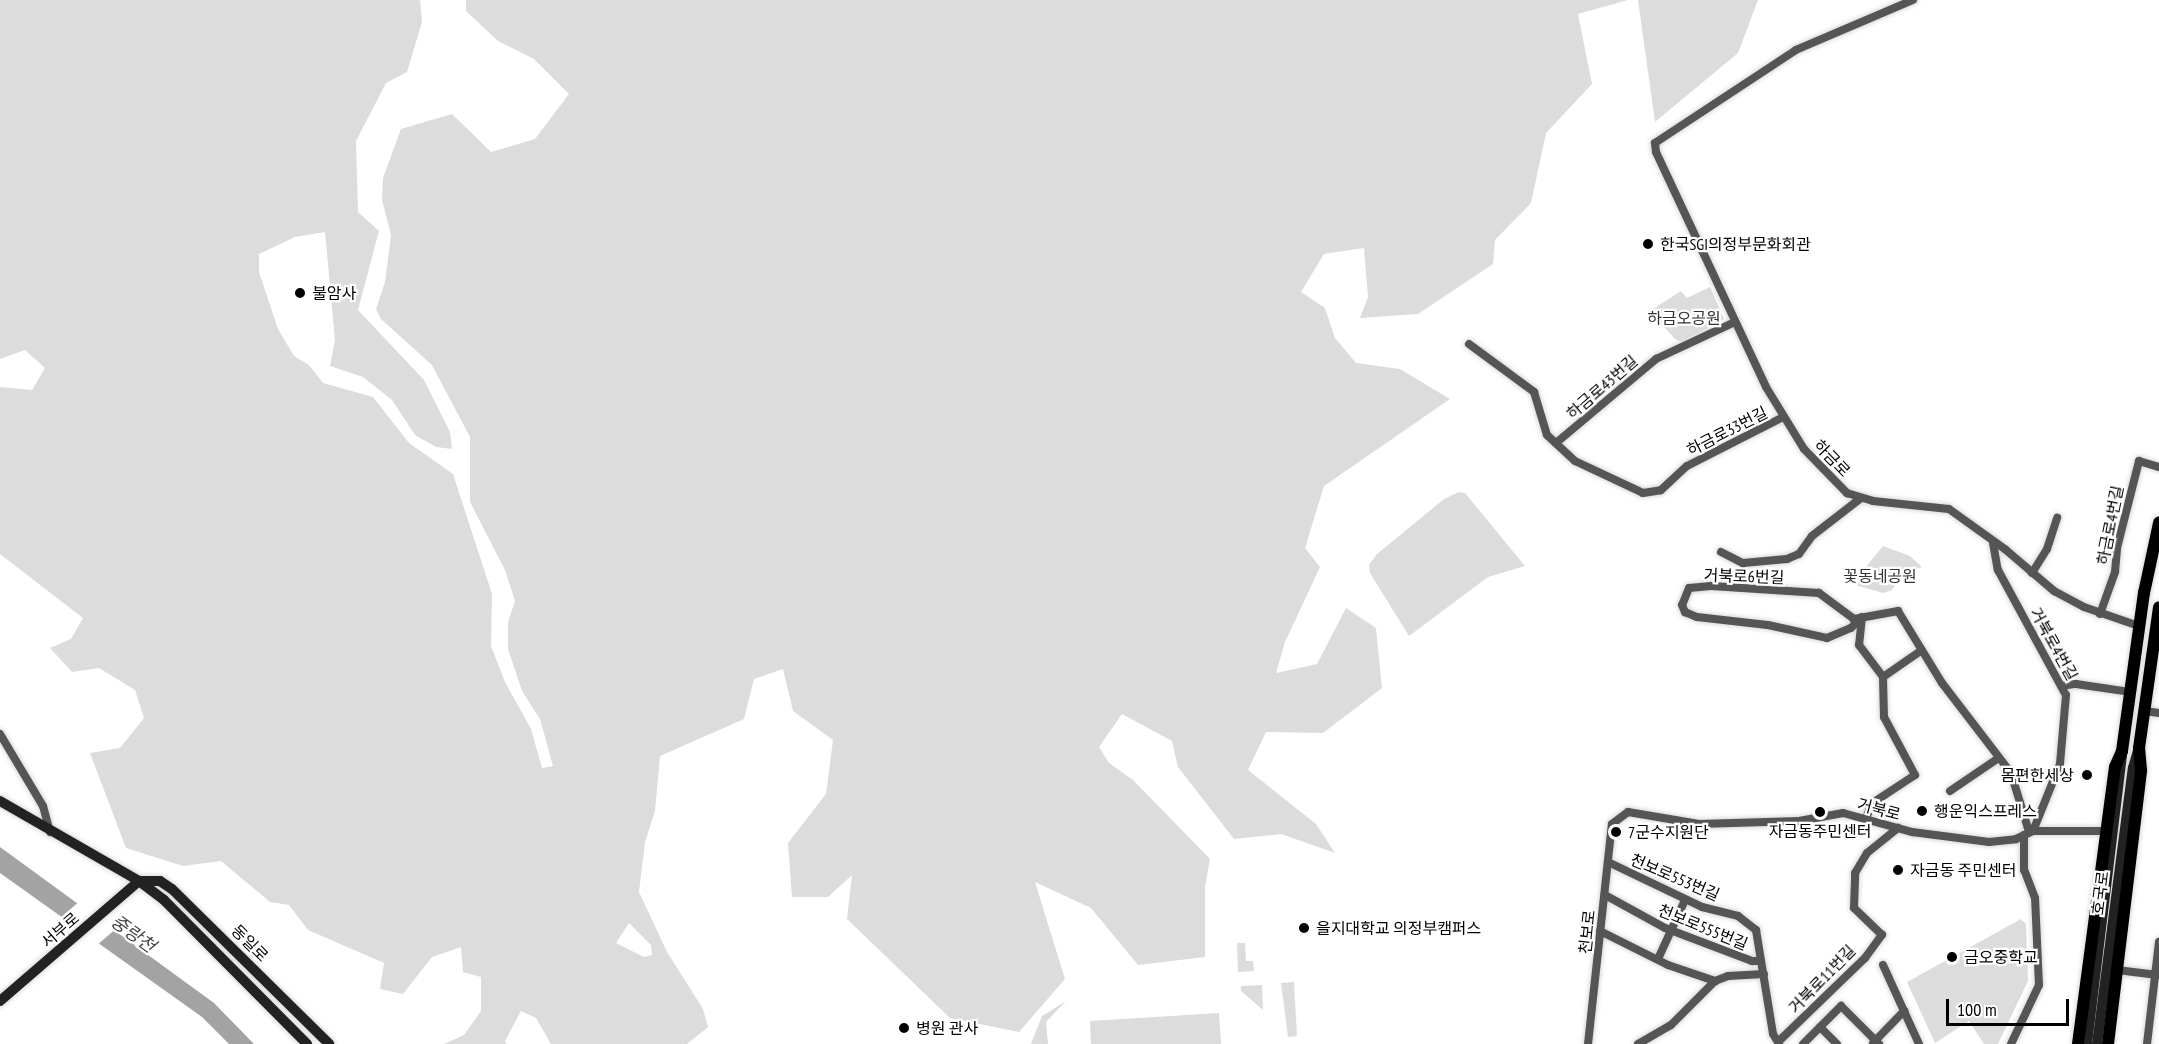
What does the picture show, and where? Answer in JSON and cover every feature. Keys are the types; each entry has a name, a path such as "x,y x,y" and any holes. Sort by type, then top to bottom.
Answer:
{"main road":[{"name":"호국로","path":"2078,1044 2115,767 2122,751 2139,626 2159,523"},
{"name":"호국로","path":"2108,1044 2141,770 2139,748 2159,607"}],"street":[{"name":"하금로","path":"1913,0 1796,50 1655,143 1733,322 1783,417 1804,449 1847,493 1861,498 1949,508 2054,591 2100,614 2139,626"},
{"name":"하금로43번길","path":"1556,443 1656,359 1733,322"},
{"name":"하금로33번길","path":"1469,344 1534,392 1547,435 1575,461 1633,489 1653,493 1667,486 1687,466 1783,417"},
{"name":"하금로4번길","path":"2100,614 2115,572 2120,536 2139,460 2159,467"},
{"path":"1721,552 1743,563 1787,559 1799,554 1812,536 1861,498"},
{"path":"2032,573 2047,549 2057,518"},
{"name":"거북로4번길","path":"1993,543 1998,570 2061,686 2066,706 2060,764 2029,832"},
{"name":"거북로6번길","path":"1858,618 1856,624 1851,628 1827,638 1768,625 1698,616 1685,612 1682,605 1689,588 1711,586 1819,593 1858,618 1898,611 1997,759 2017,783 2029,832"},
{"path":"1858,618 1859,645 1883,677 1884,717 1915,775 1871,804 1866,819"},
{"path":"1883,677 1922,650"},
{"path":"2061,686 2076,684 2131,692"},
{"path":"2145,711 2159,712"},
{"path":"0,734 43,806 50,832"},
{"name":"호국로","path":"2097,1044 2133,768 2139,748"},
{"name":"호국로","path":"2087,1044 2122,751"},
{"path":"1950,791 1997,759"},
{"name":"동일로","path":"0,801 50,832 139,880 164,900 307,1044"},
{"name":"거북로","path":"1612,824 1628,812 1699,824 1799,821 1843,813 1898,828 1989,842 2029,832 2106,831"},
{"name":"천보로","path":"1588,1044 1612,824"},
{"name":"거북로11번길","path":"1779,1043 1865,958 1882,935 1854,908 1855,873 1867,853 1898,828"},
{"path":"2011,1044 2039,985 2035,898 2024,870 2029,832"},
{"name":"천보로553번길","path":"1608,862 1685,900 1744,919 1756,930 1773,1034 1779,1043"},
{"name":"동일로","path":"139,880 160,881 172,889 329,1044"},
{"name":"서부로","path":"0,1003 139,880"},
{"name":"천보로555번길","path":"1605,895 1672,930 1752,961 1761,961"},
{"path":"1658,959 1685,900"},
{"path":"1600,931 1658,959 1715,981"},
{"path":"2147,1044 2159,942"},
{"path":"1884,965 1919,1044"},
{"path":"2117,970 2157,974"},
{"path":"1638,1044 1671,1024 1715,981 1728,976 1764,974"},
{"path":"1803,1044 1841,1006 1875,1043 1904,1011"},
{"path":"1820,1027 1837,1044"}],"green space":[{"path":"0,0 420,0 422,22 407,72 386,83 356,141 358,212 379,231 358,310 424,380 450,432 452,449 436,447 415,435 392,400 363,377 330,366 335,340 325,232 295,237 259,254 259,272 278,329 294,356 309,365 323,383 373,397 409,443 453,474 492,594 491,646 505,682 531,729 542,768 553,766 540,719 522,691 508,649 508,622 515,601 505,570 470,502 470,437 432,365 381,319 376,309 385,282 391,235 382,200 383,178 401,129 452,114 491,152 535,139 569,94 534,59 498,41 466,11 466,0 1628,0 1578,14 1592,84 1546,133 1531,203 1495,240 1493,264 1418,314 1360,318 1368,297 1364,248 1324,254 1301,292 1325,308 1335,338 1356,363 1400,369 1450,399 1324,486 1305,548 1320,567 1285,642 1276,673 1317,664 1346,608 1376,628 1382,688 1323,733 1266,732 1248,770 1316,824 1335,853 1281,834 1234,839 1178,767 1172,741 1122,714 1099,747 1109,763 1133,780 1210,859 1205,887 1205,957 1138,965 1091,908 1035,882 1065,979 1019,1032 950,1018 847,919 852,875 828,897 792,897 788,843 826,794 833,740 793,711 783,669 754,679 744,719 660,756 655,811 645,842 639,892 667,952 703,1009 708,1027 687,1044 551,1044 536,1018 521,1011 505,1041 507,1044 444,1044 464,1035 481,1011 481,977 463,972 461,947 432,957 403,994 380,989 384,963 308,930 289,905 270,902 221,861 183,866 126,848 90,753 120,748 144,718 135,690 99,668 72,672 50,648 71,639 83,618 0,554 0,387 32,390 45,368 25,350 0,359","holes":["629,923 651,945 652,955 644,957 616,943"]},
{"path":"1638,0 1758,0 1738,53 1655,122"},
{"name":"하금오공원","path":"1710,287 1724,319 1682,342 1675,339 1650,311 1681,291 1687,298"},
{"path":"1459,492 1465,493 1525,566 1488,577 1409,636 1370,573 1369,565 1377,554 1444,499"},
{"name":"꽃동네공원","path":"1883,546 1910,556 1922,567 1903,573 1892,590 1883,593 1852,584"},
{"path":"2021,919 2026,924 2028,981 1998,1044 1984,1044 1969,1021 1935,1043 1907,982"},
{"path":"1237,943 1245,943 1246,961 1253,961 1254,971 1238,972"},
{"path":"1294,982 1297,1036 1288,1037 1281,983"},
{"path":"1262,985 1263,1010 1241,991 1241,986"},
{"path":"1066,1001 1046,1022 1048,1044 1031,1044 1042,1016"},
{"path":"1219,1013 1221,1044 1091,1044 1090,1021"}],"shaded area":[{"name":"중랑천","path":"0,847 214,1003 254,1044 229,1044 202,1017 0,873"}],"pier":[{"path":"81,900 118,927 96,946 59,919"}],"place":[{"name":"한국SGI의정부문화회관","path":"1648,244"},
{"name":"불암사","path":"300,293"},
{"name":"몸편한세상","path":"2087,775"},
{"name":"행운익스프레스","path":"1922,811"},
{"name":"자금동주민센터","path":"1820,812"},
{"name":"7군수지원단","path":"1616,832"},
{"name":"자금동 주민센터","path":"1898,870"},
{"name":"을지대학교 의정부캠퍼스","path":"1304,928"},
{"name":"금오중학교","path":"1952,957"},
{"name":"병원 관사","path":"904,1028"}]}
